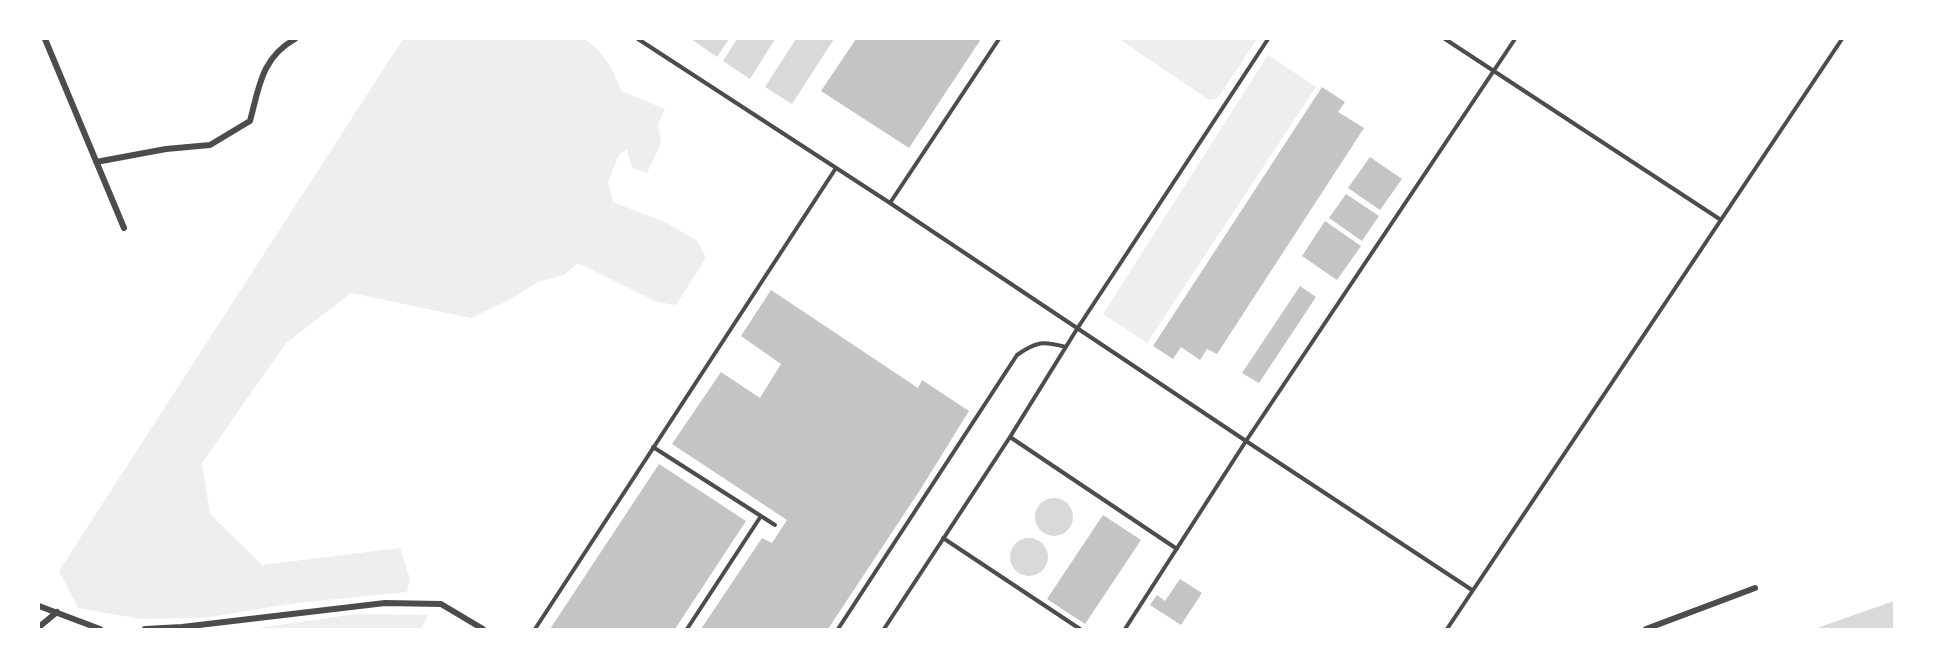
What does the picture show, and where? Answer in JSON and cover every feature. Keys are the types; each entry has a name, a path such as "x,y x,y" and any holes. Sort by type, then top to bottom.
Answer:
{"street":[{"path":"45,39 124,228"},
{"path":"96,162 166,149 210,145 250,122 264,70 280,47 295,39"},
{"path":"1646,629 1755,588"},
{"path":"145,629 182,627 385,603 441,604 483,629"},
{"path":"39,606 100,629"},
{"path":"39,627 57,612"}],"lane":[{"path":"638,39 890,203 1077,330 1472,590"},
{"path":"890,203 999,39"},
{"path":"884,629 1268,39"},
{"path":"1445,39 1721,220"},
{"path":"1125,629 1246,441 1515,39"},
{"path":"1447,629 1842,39"},
{"path":"535,629 836,168"},
{"path":"838,629 1017,355 1032,344 1047,342 1066,347"},
{"path":"1010,437 1177,549"},
{"path":"653,447 775,525"},
{"path":"687,629 761,516"},
{"path":"943,538 1080,629"}],"shaded area":[{"path":"403,39 583,39 590,43 606,61 621,91 665,109 658,124 661,143 647,173 632,168 627,149 619,155 608,182 613,202 667,223 697,241 706,258 676,305 657,302 578,263 564,275 538,282 511,299 471,318 351,293 286,343 202,463 210,514 262,565 400,548 410,579 407,592 297,603 203,618 141,619 78,608 59,571"},
{"path":"691,39 729,39 717,57"},
{"path":"737,39 775,39 750,79 723,61"},
{"path":"796,39 834,39 792,104 765,87"},
{"path":"1119,39 1257,39 1218,98 1209,100"},
{"path":"1268,55 1316,87 1147,343 1103,314"},
{"path":"1054,498 1067,504 1073,517 1067,530 1054,536 1041,530 1035,517 1041,504"},
{"path":"1029,538 1042,544 1048,557 1042,570 1029,576 1016,570 1010,557 1016,544"},
{"path":"1894,601 1894,628 1814,629"},
{"path":"356,614 428,615 421,629 251,629"}],"building":[{"path":"856,39 981,39 909,148 821,91"},
{"path":"1322,87 1345,102 1338,112 1364,128 1217,354 1207,349 1200,360 1181,347 1173,359 1153,346"},
{"path":"1370,157 1402,179 1380,210 1348,188"},
{"path":"1346,194 1379,216 1362,241 1329,218"},
{"path":"1325,221 1361,246 1337,280 1302,256"},
{"path":"1300,286 1316,297 1259,383 1242,373"},
{"path":"771,290 918,388 922,380 969,411 828,629 701,629 762,538 772,543 787,520 672,444 721,372 760,398 781,364 741,336"},
{"path":"659,464 746,521 675,629 550,629"},
{"path":"1103,515 1141,540 1085,624 1047,599"},
{"path":"1180,579 1202,593 1181,625 1150,605 1157,595 1165,601"}]}
